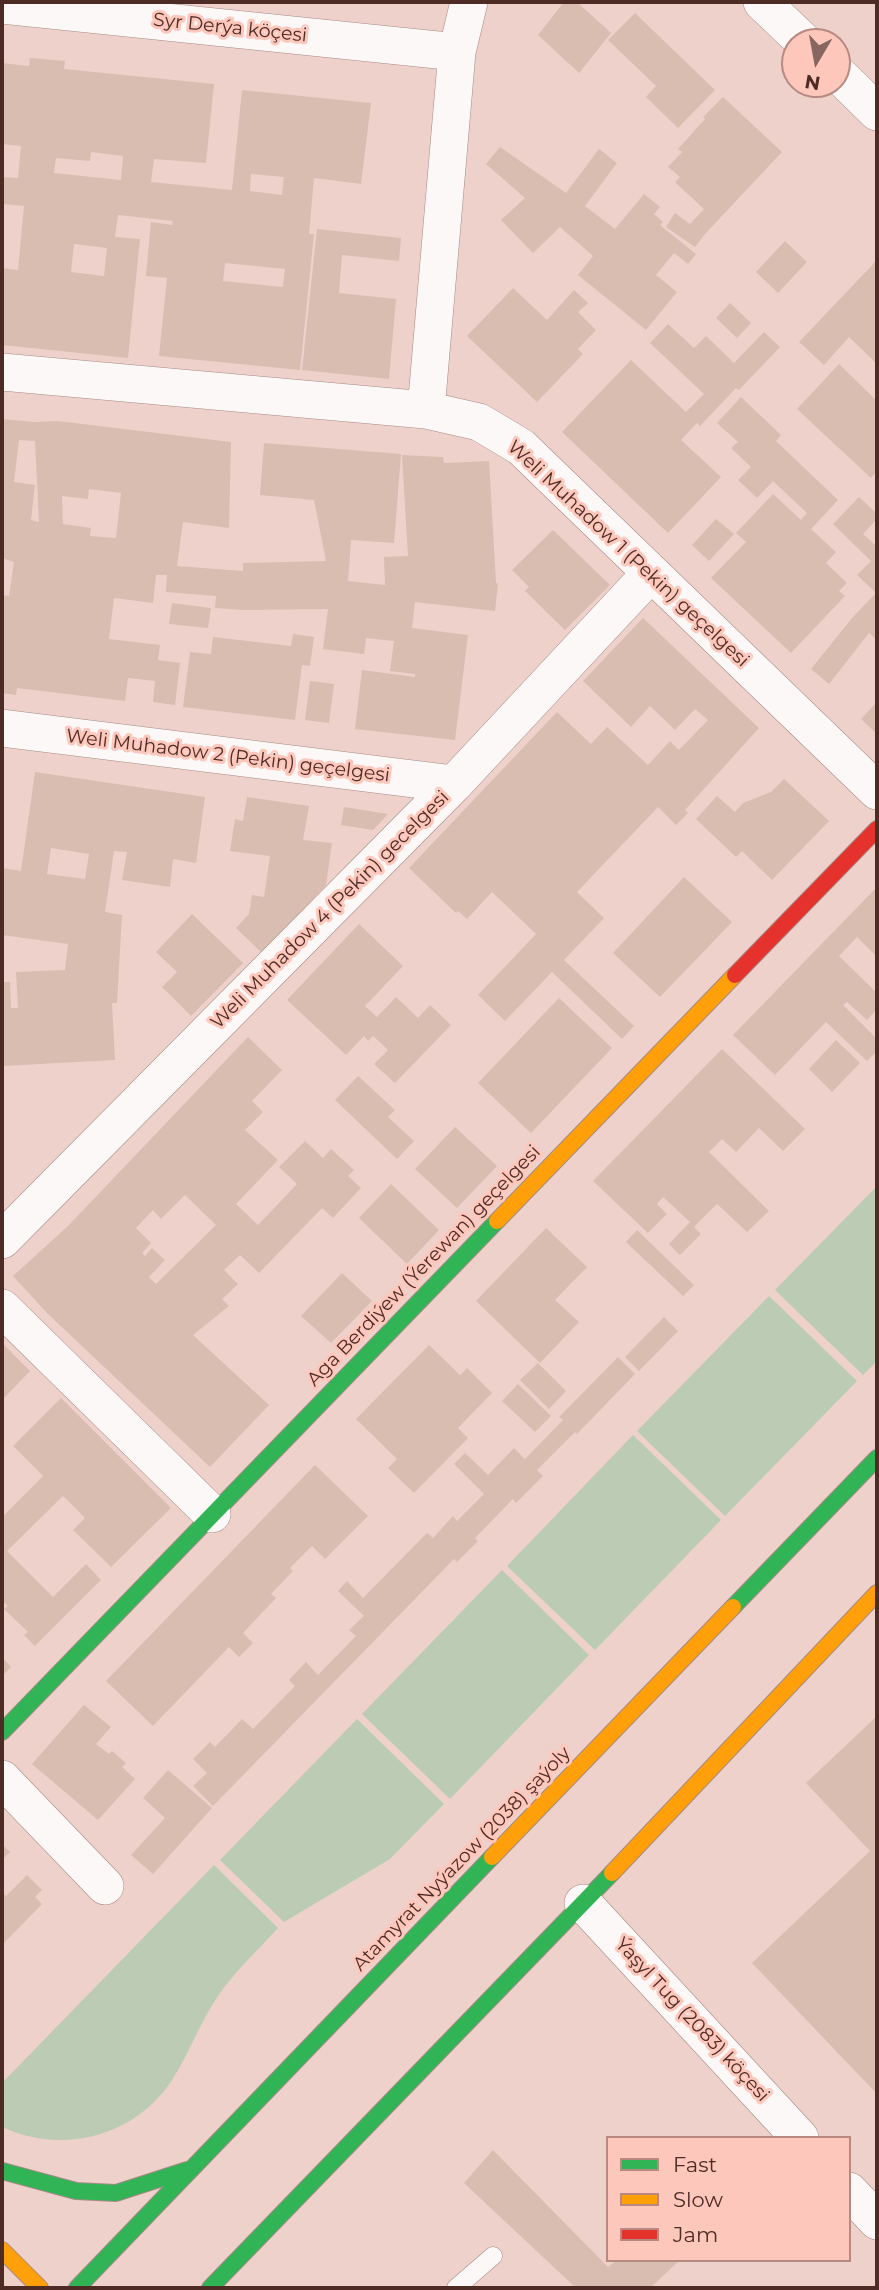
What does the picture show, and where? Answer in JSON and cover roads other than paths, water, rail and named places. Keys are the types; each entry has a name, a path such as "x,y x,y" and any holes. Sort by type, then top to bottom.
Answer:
{"main road":[{"name":"Aga Berdiýew (Ýerewan) geçelgesi","path":"2,1732 877,829"},
{"name":"Atamyrat Nyýazow (2038) şaýoly","path":"77,2288 877,1458"},
{"path":"210,2288 583,1903 877,1593"},
{"path":"2,2171 76,2191 116,2193 193,2168"},
{"path":"2,2250 40,2288"}],"street":[{"path":"426,410 457,52 469,2"},
{"path":"762,2 789,28"},
{"name":"Syr Derýa köçesi","path":"2,5 457,52"},
{"path":"851,87 877,112"},
{"name":"Weli Muhadow 1 (Pekin) geçelgesi","path":"2,372 426,410 480,422 521,447 877,791"},
{"name":"Weli Muhadow 4 (Pekin) gecelgesi","path":"2,1240 454,784 651,573"},
{"name":"Weli Muhadow 2 (Pekin) geçelgesi","path":"2,728 454,784"},
{"path":"2,1308 212,1514"},
{"path":"2,1779 105,1886"},
{"name":"Ýaşyl Tug (2083) köçesi","path":"583,1903 798,2136"},
{"path":"851,2192 877,2221"}],"lane":[{"path":"456,2288 493,2256"}]}
